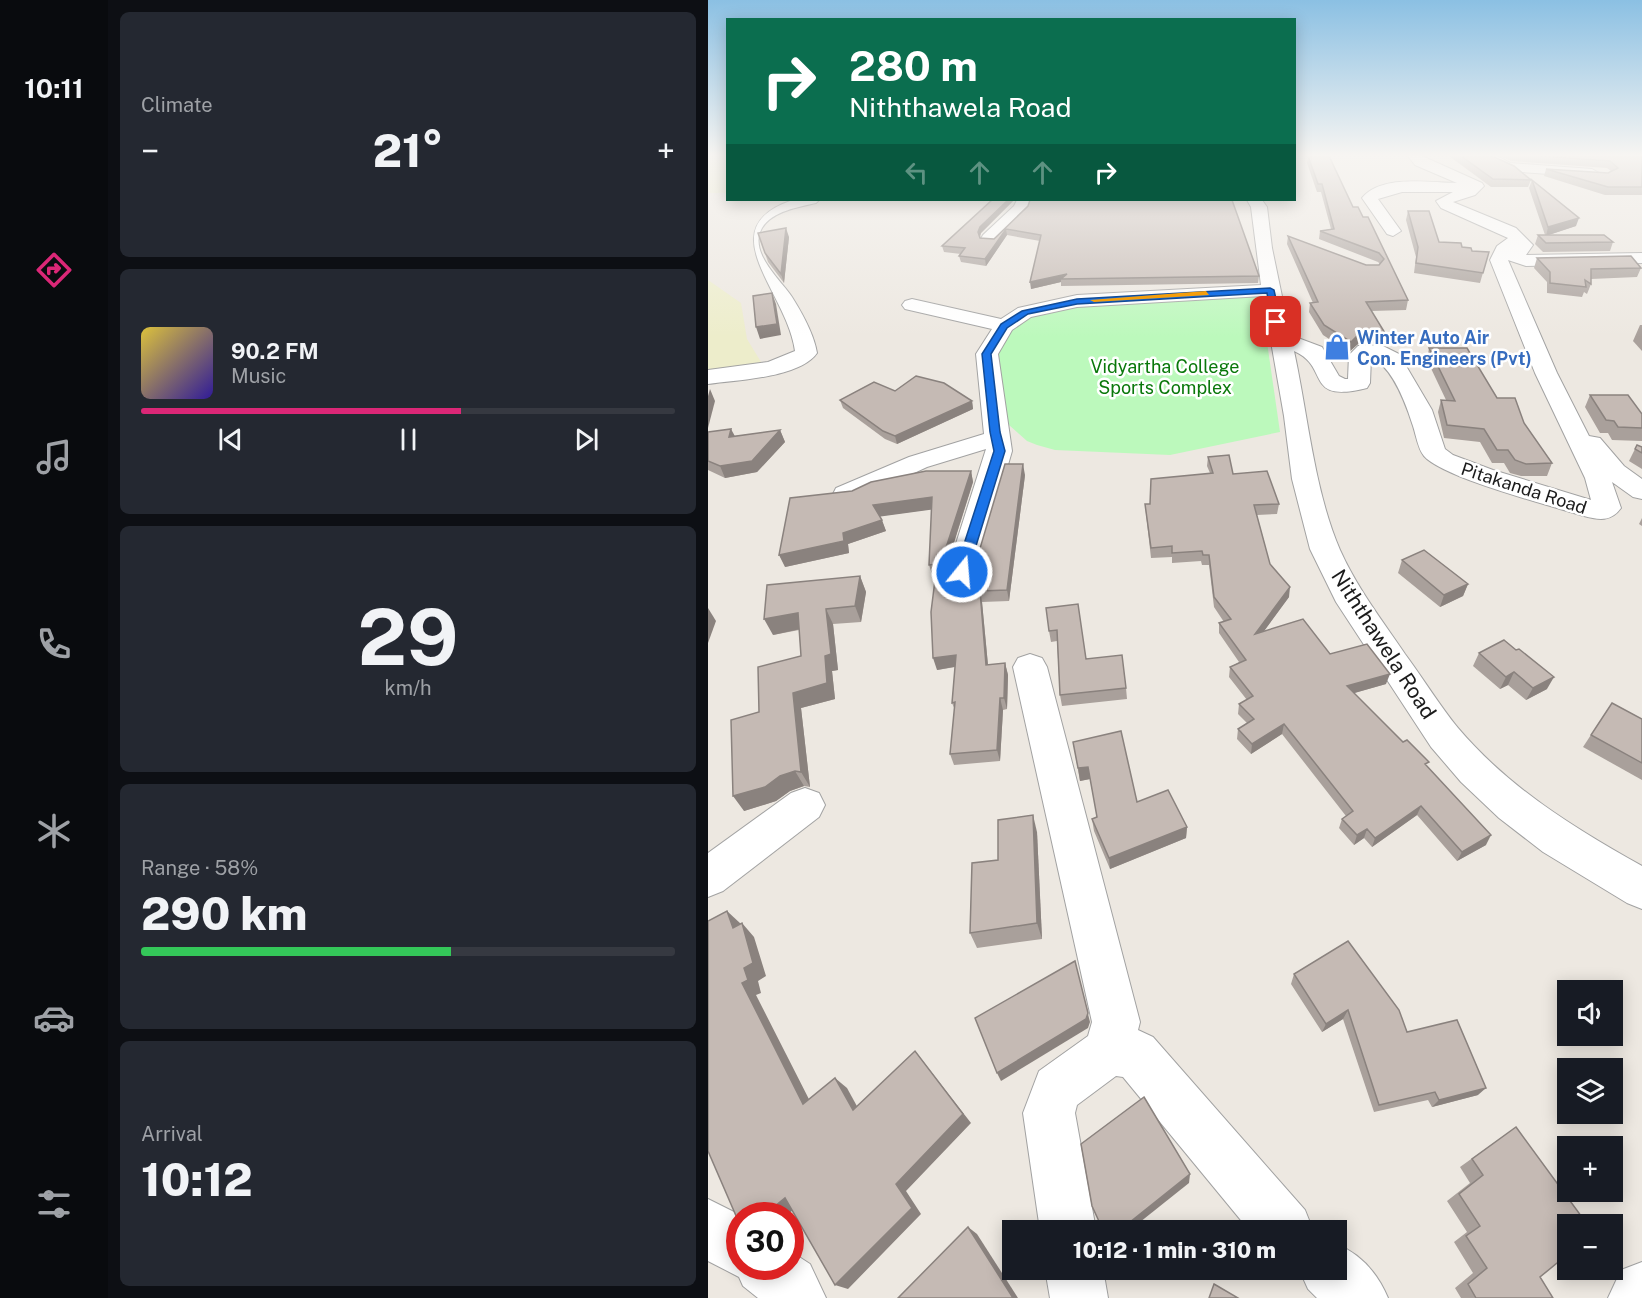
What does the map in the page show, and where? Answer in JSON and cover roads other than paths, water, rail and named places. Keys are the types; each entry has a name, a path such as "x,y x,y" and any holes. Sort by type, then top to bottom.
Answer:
{"street":[{"path":"708,377 753,371 795,360 806,353 806,346 784,299 751,250 753,230 765,217"},
{"path":"990,239 1012,217"},
{"path":"1383,217 1393,231"},
{"path":"1473,217 1510,232 1524,245 1516,257 1526,261 1642,258"},
{"name":"Niththawela Road","path":"1266,220 1270,290 1308,489 1324,549 1352,602 1444,737 1474,771 1513,806 1557,839 1642,889"},
{"name":"Pitakanda Road","path":"1280,338 1314,352 1330,380 1342,387 1359,383 1360,356 1366,351 1383,354 1391,359 1399,376 1408,387 1420,410 1434,452 1444,460 1484,476 1603,511 1607,507 1598,478 1546,373 1498,260 1503,250 1517,240"},
{"path":"962,572 999,451 987,354 1004,326 1025,312 1077,301 1270,290"},
{"path":"912,305 1004,326"},
{"path":"1566,413 1615,472 1642,491"},
{"path":"846,494 918,462 997,438"},
{"path":"1030,668 1116,1022 1109,1051 1057,1089 1049,1113 1066,1220"},
{"path":"708,876 805,805"},
{"path":"1109,1051 1136,1054 1277,1220"},
{"path":"708,1227 726,1239"},
{"path":"782,1280 789,1285 797,1298"},
{"path":"1076,1280 1079,1298"},
{"path":"1340,1280 1359,1298"},
{"path":"1637,1298 1642,1290"}],"place":[{"name":"Winter Auto Air Con. Engineers (Pvt)","path":"1337,347"}],"park label":[{"name":"Vidyartha College Sports Complex","path":"1165,376"}]}
